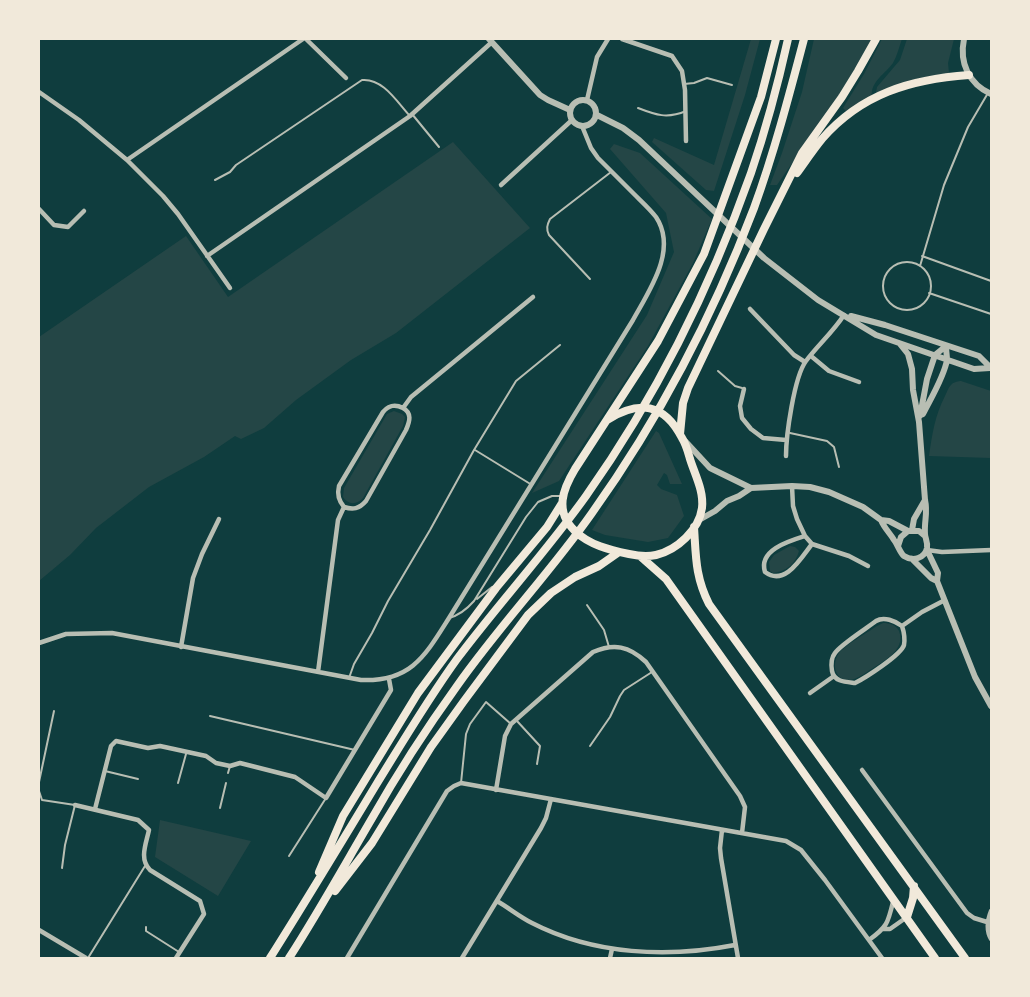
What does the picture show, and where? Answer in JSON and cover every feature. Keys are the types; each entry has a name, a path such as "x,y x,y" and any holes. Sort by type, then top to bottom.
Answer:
{"highway":[{"path":"309,895 342,816 384,746 418,693 496,588 547,526 562,499 566,484 658,341 704,254 760,97 776,39"},
{"path":"270,958 422,710 458,659 554,540 627,434 656,384 710,276 743,193 778,83 789,39"},
{"path":"289,958 430,725 494,636 591,514 668,393 712,306 754,208 774,148 804,39"},
{"path":"682,437 683,403 688,388 783,190 802,153 853,80 876,39"},
{"path":"783,190 822,139 854,110 875,97 903,85 969,75"},
{"path":"607,420 616,414 640,406 664,413 673,423 682,437 701,492 702,506 697,523 696,568 702,591 709,604 965,958"},
{"path":"562,499 567,521 574,530 595,544 640,556 667,551 681,542 697,523"},
{"path":"318,913 372,843 438,738 492,661 528,615 551,593 619,552"},
{"path":"640,556 666,579 936,958"},
{"path":"907,917 914,886"}],"street":[{"path":"127,160 304,39 346,78"},
{"path":"587,100 597,57 608,39"},
{"path":"622,39 672,56 682,70 686,141"},
{"path":"964,39 963,59 969,75 989,93"},
{"path":"207,256 411,115 491,40 540,95 570,110"},
{"path":"39,92 79,120 127,160 163,196 230,288"},
{"path":"578,100 587,100 596,107 597,115 590,124 582,126 572,120 570,110 578,100"},
{"path":"597,115 623,128 639,140 764,258 818,300 876,335 974,369 991,368"},
{"path":"501,185 572,120"},
{"path":"39,643 66,634 112,633 375,681 389,679 408,670 425,655 633,320 661,260 664,240 655,217 591,148 582,126"},
{"path":"39,209 54,225 68,227 84,211"},
{"path":"403,408 411,398 533,297"},
{"path":"750,309 794,355 805,363"},
{"path":"844,315 885,325 979,356 991,368"},
{"path":"786,456 787,433 800,373 805,363 835,329 844,315"},
{"path":"899,343 911,361 927,510 925,536 927,550 938,573 937,581 975,677 991,706"},
{"path":"919,422 927,379 935,355 946,346"},
{"path":"919,422 947,359 946,346"},
{"path":"811,356 830,371 860,382"},
{"path":"744,389 740,406 742,418 751,429 763,438 786,440"},
{"path":"390,406 403,408 410,420 366,501 356,509 344,507 338,499 339,486 383,412 390,406"},
{"path":"682,437 710,468 751,488 792,486 810,487 829,492 847,499 881,520 919,531 925,536"},
{"path":"792,486 793,506 805,536 812,544 849,556 868,566"},
{"path":"697,523 727,501 751,488"},
{"path":"898,547 901,537 910,530 925,500"},
{"path":"318,672 338,520 344,507"},
{"path":"182,647 193,578 219,519"},
{"path":"881,520 903,555 912,559 937,581"},
{"path":"805,536 780,545 770,553 763,566 765,572 776,578 782,577 812,544"},
{"path":"927,550 942,552 991,550"},
{"path":"912,559 921,557 927,550"},
{"path":"902,626 945,600"},
{"path":"879,619 892,620 902,626 904,646 897,655 855,683 840,681 832,674 832,660 836,651 876,621 879,619"},
{"path":"496,790 506,736 511,724 592,652 609,646 620,647 636,653 646,662 744,802 742,833"},
{"path":"810,693 834,676"},
{"path":"95,809 111,746 116,741 148,748 160,746 206,756 216,763 230,766 240,763 295,777 326,798 391,690 389,679"},
{"path":"862,770 967,913 987,922"},
{"path":"346,958 447,791 460,783 786,841 801,850 882,958"},
{"path":"462,958 546,818 551,799"},
{"path":"75,805 138,820 148,830 143,857 146,865 150,870 200,901 204,914 176,958"},
{"path":"722,830 721,858 738,958"},
{"path":"869,940 883,929 889,918 894,899"},
{"path":"497,901 532,923 555,933 612,949 635,952 684,952 735,945"},
{"path":"991,911 987,922 991,939"},
{"path":"883,929 890,929 907,917"},
{"path":"39,930 87,958"},
{"path":"610,958 612,949"}],"lane":[{"path":"684,84 707,78 732,85"},
{"path":"215,180 230,172 236,165 362,80 381,84 439,147"},
{"path":"920,266 944,185 968,127 989,93"},
{"path":"638,108 663,116 677,115 686,111"},
{"path":"590,279 549,235 548,224 550,219 611,172"},
{"path":"922,256 991,281"},
{"path":"908,262 920,266 930,281 929,293 923,304 906,310 894,306 886,297 883,285 891,268 908,262"},
{"path":"929,293 991,315"},
{"path":"349,678 354,664 388,601 516,381 560,345"},
{"path":"718,371 735,386 744,389"},
{"path":"787,433 827,441 834,447 839,467"},
{"path":"474,450 532,485"},
{"path":"474,601 526,517 538,502 552,495 562,499"},
{"path":"449,618 466,609 492,587 496,588"},
{"path":"587,605 604,630 609,646"},
{"path":"590,746 624,690 652,672"},
{"path":"460,783 466,734 470,724 486,702 511,724"},
{"path":"39,782 54,711"},
{"path":"210,716 355,750"},
{"path":"516,719 540,746 537,764"},
{"path":"178,783 187,752"},
{"path":"228,773 230,766"},
{"path":"105,771 138,779"},
{"path":"220,808 226,783"},
{"path":"39,791 42,800 75,805 62,867"},
{"path":"289,856 326,798"},
{"path":"87,958 146,865"},
{"path":"146,927 146,931 179,952"}],"shaded area":[{"path":"751,39 760,39 745,95 714,191 706,190 652,142 654,138 714,165"},
{"path":"814,39 872,39 839,95 777,185 770,185 802,92"},
{"path":"882,39 902,39 890,67 873,86 872,96 847,112 843,108"},
{"path":"907,39 954,39 948,63 949,73 919,78 876,93 877,87 900,60"},
{"path":"453,142 530,228 396,333 351,360 296,400 264,428 241,439 235,436 204,457 149,487 96,528 70,555 39,581 39,337 186,236 228,297"},
{"path":"614,144 640,153 712,219 693,263 648,346 559,481 532,493 647,315 674,252 666,213 610,149"},
{"path":"961,381 991,391 991,458 929,456 939,410 951,385"},
{"path":"394,411 405,417 403,426 363,498 355,503 347,502 343,497 344,488 387,414"},
{"path":"656,431 659,433 682,484 670,484 664,473 657,485 677,495 684,516 668,538 648,542 605,535 592,530"},
{"path":"790,546 799,551 793,563 782,571 773,573 770,571 769,562 774,555"},
{"path":"883,623 896,627 899,631 899,645 896,650 891,656 857,678 845,680 841,678 835,667 839,653"},
{"path":"160,820 251,841 218,896 155,857"}]}
